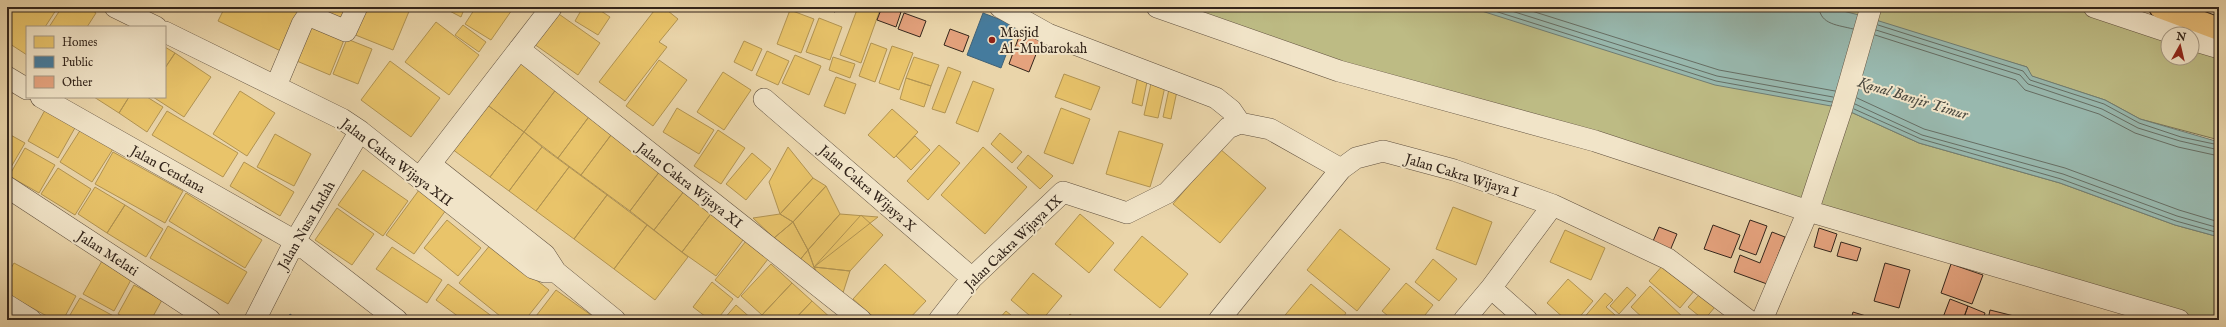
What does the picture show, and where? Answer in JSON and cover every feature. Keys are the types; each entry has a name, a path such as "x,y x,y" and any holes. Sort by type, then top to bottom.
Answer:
{"main road":[{"path":"2160,7 2219,29"}],"street":[{"path":"115,7 154,26"},
{"path":"276,86 302,24 308,15 346,31 357,7"},
{"path":"1000,7 1048,34 1216,98 1231,110 1240,123 1270,129 1341,169"},
{"path":"1157,7 1339,71 1595,142 1808,211 2179,320"},
{"path":"1762,320 1808,211 1842,108 1871,7"},
{"path":"2094,7 2160,29"},
{"path":"424,171 551,8"},
{"name":"Jalan Cakra Wijaya XII","path":"166,32 342,119 360,132 424,171 534,268 545,272 556,272 616,320"},
{"path":"2200,42 2219,48"},
{"name":"Jalan Cakra Wijaya XI","path":"519,49 861,320"},
{"path":"7,77 26,88"},
{"name":"Jalan Cendana","path":"42,98 296,241 397,320"},
{"name":"Jalan Cakra Wijaya X","path":"764,98 972,278"},
{"name":"Jalan Cakra Wijaya IX","path":"939,320 972,278 1063,192 1127,213 1167,193 1228,128 1240,123"},
{"name":"Jalan Nusa Indah","path":"255,320 296,241 360,132"},
{"name":"Jalan Cakra Wijaya I","path":"1219,320 1341,169 1356,158 1383,151 1454,170 1553,205 1668,259 1748,320"},
{"name":"Jalan Melati","path":"7,187 210,320"},
{"path":"1464,320 1491,288 1553,205"},
{"path":"1491,288 1527,320"},
{"path":"7,305 31,320"}],"shaded area":[{"path":"1157,7 2094,7 2160,31 2160,66 2200,66 2200,42 2219,48 2219,140 2140,119 2105,100 2031,76 2027,67 2003,60 1842,108 1919,143 2060,183 2175,225 2219,237 2219,320 2179,320"}],"water":[{"name":"Kanal Banjir Timur","path":"1469,7 1827,7 1863,16 2027,67 2032,76 2105,100 2140,119 2219,142 2219,237 2175,225 2060,183 1919,143 1842,108 1715,85"}],"building: Homes":[{"path":"7,7 58,7 46,26 26,26 26,54 7,42"},
{"path":"62,7 87,7 96,13 88,26 50,26"},
{"path":"225,7 291,7 306,14 287,54 218,21"},
{"path":"313,7 355,7 348,25"},
{"path":"364,7 405,7 410,9 393,50 353,34"},
{"path":"442,7 465,7 461,17"},
{"path":"476,7 514,7 491,40 465,24"},
{"path":"583,7 595,7 610,17 598,35 575,21"},
{"path":"657,7 663,7 678,19 659,42 667,47 625,101 599,82"},
{"path":"858,7 881,7 861,63 840,55"},
{"path":"790,10 814,19 801,53 777,44"},
{"path":"556,12 600,43 578,75 534,44"},
{"path":"819,18 842,27 830,60 806,52"},
{"path":"308,20 346,35 330,75 292,59"},
{"path":"436,22 479,55 449,95 405,62"},
{"path":"463,25 486,42 479,52 455,35"},
{"path":"347,39 372,49 358,84 333,74"},
{"path":"744,41 762,49 752,71 734,62"},
{"path":"871,43 887,49 875,82 859,76"},
{"path":"892,46 913,53 899,90 879,83"},
{"path":"166,48 175,53 166,66"},
{"path":"767,51 789,61 778,85 756,75"},
{"path":"175,53 211,77 184,117 155,98 166,98 166,66"},
{"path":"795,55 821,66 809,95 782,83"},
{"path":"833,57 855,64 850,78 829,70"},
{"path":"914,57 939,65 931,86 906,78"},
{"path":"519,60 557,88 524,132 486,104"},
{"path":"659,60 687,80 653,126 626,106"},
{"path":"390,61 440,98 411,137 361,100"},
{"path":"948,67 961,72 945,113 932,109"},
{"path":"723,72 751,90 724,130 697,112"},
{"path":"1064,74 1100,87 1091,110 1055,97"},
{"path":"1138,75 1148,77 1142,106 1132,103"},
{"path":"836,77 856,84 845,114 824,106"},
{"path":"906,78 931,86 924,107 900,99"},
{"path":"1152,79 1166,82 1158,118 1144,115"},
{"path":"973,81 994,89 978,132 956,123"},
{"path":"7,85 14,90 7,101"},
{"path":"557,88 591,114 558,158 524,132"},
{"path":"1169,89 1177,91 1171,119 1163,117"},
{"path":"240,91 275,113 247,156 213,134"},
{"path":"96,98 128,98 119,113"},
{"path":"128,98 149,98 163,107 147,132 119,113"},
{"path":"486,104 524,132 490,177 452,149"},
{"path":"677,108 714,130 699,154 663,132"},
{"path":"1061,108 1090,119 1073,164 1044,153"},
{"path":"892,109 918,132 894,158 868,135"},
{"path":"45,110 76,126 58,158 28,141"},
{"path":"167,111 238,153 223,177 152,135"},
{"path":"591,114 614,131 581,175 558,158"},
{"path":"81,129 113,149 92,182 60,162"},
{"path":"718,130 745,148 721,184 694,166"},
{"path":"614,131 663,167 630,211 581,175"},
{"path":"1119,131 1163,144 1150,187 1106,174"},
{"path":"524,132 542,147 509,191 490,177"},
{"path":"7,133 25,143 7,174"},
{"path":"1000,133 1022,152 1012,163 991,144"},
{"path":"275,134 311,154 294,186 257,167"},
{"path":"915,136 930,150 911,170 896,156"},
{"path":"939,145 960,163 928,200 907,181"},
{"path":"542,147 569,167 536,211 509,191"},
{"path":"788,147 813,178 780,214 769,182"},
{"path":"983,147 1027,187 985,234 941,195"},
{"path":"25,148 55,165 39,193 9,176"},
{"path":"1220,149 1266,188 1220,243 1173,204"},
{"path":"113,152 183,191 165,223 95,184"},
{"path":"752,153 771,169 746,200 726,184"},
{"path":"1028,155 1053,176 1040,189 1017,168"},
{"path":"244,162 294,192 280,216 230,186"},
{"path":"569,167 607,195 574,239 536,211"},
{"path":"663,167 688,186 654,230 630,211"},
{"path":"58,168 91,189 75,215 41,194"},
{"path":"363,170 408,201 383,236 338,205"},
{"path":"813,178 826,186 793,222 780,214"},
{"path":"688,186 716,207 682,252 654,230"},
{"path":"826,186 840,214 808,250 793,222"},
{"path":"95,187 125,205 107,233 78,214"},
{"path":"419,190 446,210 414,254 386,235"},
{"path":"186,193 262,240 245,268 169,221"},
{"path":"607,195 647,225 614,269 574,239"},
{"path":"125,205 163,229 146,257 107,233"},
{"path":"716,207 749,232 716,276 682,252"},
{"path":"1453,207 1492,222 1476,265 1436,249"},
{"path":"337,208 374,234 352,265 315,240"},
{"path":"780,214 793,222 774,238 753,218"},
{"path":"840,214 878,217 814,267 808,250"},
{"path":"1080,214 1114,243 1089,273 1055,244"},
{"path":"861,215 883,235 850,271 814,267"},
{"path":"447,220 481,248 458,276 424,248"},
{"path":"793,222 808,250 799,261 774,238"},
{"path":"647,225 688,257 655,300 614,269"},
{"path":"168,226 247,272 228,304 150,258"},
{"path":"1340,229 1390,269 1357,311 1307,270"},
{"path":"1565,230 1605,248 1591,280 1550,262"},
{"path":"1142,236 1188,274 1160,308 1114,270"},
{"path":"746,241 768,259 738,298 715,280"},
{"path":"491,244 549,290 525,320 505,320 459,283"},
{"path":"392,247 442,280 427,303 376,269"},
{"path":"808,250 814,267 820,280 799,261"},
{"path":"1433,259 1457,279 1439,301 1415,282"},
{"path":"102,261 132,278 114,311 83,294"},
{"path":"14,263 76,296 63,320 54,320 7,294 7,275"},
{"path":"771,264 792,283 762,315 741,296"},
{"path":"885,264 926,301 908,320 877,320 853,299"},
{"path":"1664,264 1695,290 1680,308 1649,281"},
{"path":"814,267 850,271 841,299 820,280"},
{"path":"1033,273 1062,296 1042,320 1035,320 1011,300"},
{"path":"1568,279 1593,301 1577,320 1566,320 1547,303"},
{"path":"712,282 733,299 717,320 710,320 693,307"},
{"path":"792,283 812,301 794,320 767,320 762,315"},
{"path":"1406,283 1433,305 1421,320 1393,320 1382,311"},
{"path":"448,284 493,317 491,320 463,320 436,300"},
{"path":"1311,284 1346,313 1341,320 1281,320"},
{"path":"134,285 162,300 151,320 129,320 118,314"},
{"path":"1650,286 1686,320 1645,320 1631,307"},
{"path":"1627,287 1636,295 1619,314 1610,306"},
{"path":"556,290 591,315 588,320 533,320"},
{"path":"1605,293 1613,300 1606,307 1615,315 1611,320 1582,320"},
{"path":"1700,294 1715,307 1704,320 1688,307"},
{"path":"80,298 121,320 67,320"},
{"path":"812,301 833,320 794,320"},
{"path":"736,305 753,320 723,320"},
{"path":"1006,311 1017,320 998,320"},
{"path":"1070,314 1077,320 1065,320"},
{"path":"1377,315 1384,320 1373,320"}],"building: Public":[{"name":"Masjid Al-Mubarokah","path":"983,13 1017,26 1001,68 967,55"},
{"path":"290,314 298,320 287,320"}],"building: Other":[{"path":"822,7 837,7 835,12"},
{"path":"882,7 901,12 896,27 877,20"},
{"path":"904,13 926,21 920,37 898,29"},
{"path":"950,29 969,36 963,52 944,45"},
{"path":"1021,31 1042,39 1029,72 1009,64"},
{"path":"1750,220 1767,226 1756,255 1739,249"},
{"path":"1713,225 1740,235 1731,258 1704,249"},
{"path":"1659,227 1677,234 1669,253 1651,246"},
{"path":"1819,228 1837,234 1831,252 1814,247"},
{"path":"1772,232 1785,237 1767,284 1734,272 1740,255 1760,263"},
{"path":"1841,242 1861,248 1857,261 1837,256"},
{"path":"1885,263 1910,270 1899,308 1874,301"},
{"path":"1951,264 1983,275 1972,304 1941,293"},
{"path":"1950,299 1968,306 1963,320 1942,320"},
{"path":"1968,306 1985,313 1983,320 1963,320"},
{"path":"1990,310 2026,319 2026,320 1988,320"},
{"path":"1853,312 1866,316 1864,320 1851,320"}],"place":[{"name":"Masjid Al-Mubarokah","path":"992,40"}]}
